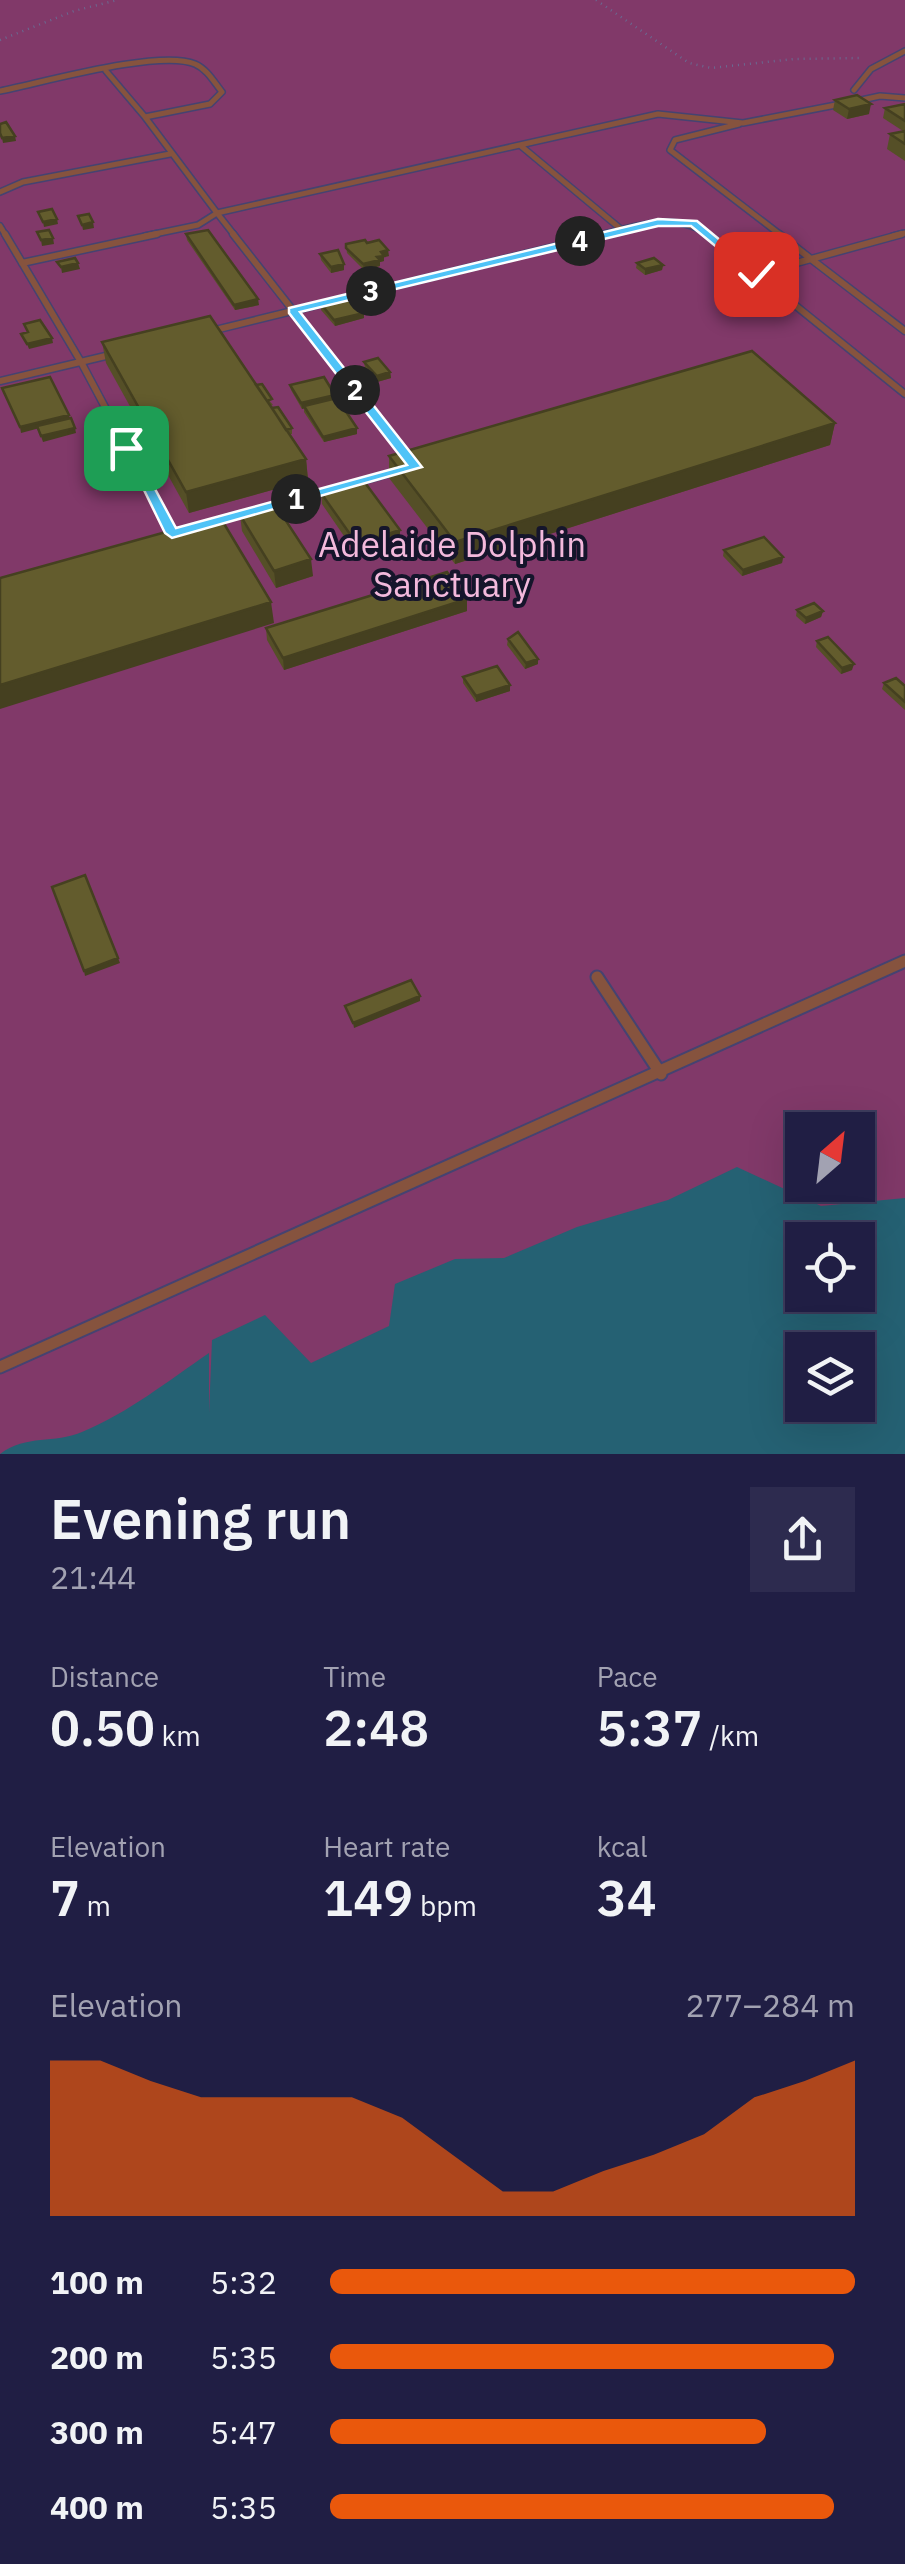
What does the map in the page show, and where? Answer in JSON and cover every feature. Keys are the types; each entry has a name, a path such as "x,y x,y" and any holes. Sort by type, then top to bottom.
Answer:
{"lane":[{"path":"854,90 870,70 905,51"},
{"path":"0,91 162,61 190,62 203,68 222,92 210,104 146,117"},
{"path":"0,226 81,362 172,533 416,467 170,154 146,117 106,71"},
{"path":"905,98 880,96 743,124 675,140 670,150 905,330"},
{"path":"22,263 198,225 217,213 658,114 743,124"},
{"path":"521,146 622,230"},
{"path":"0,192 23,182 170,154"},
{"path":"196,334 622,230 658,222 694,223 905,394"},
{"path":"756,274 905,233"},
{"path":"0,382 120,352"},
{"path":"0,1367 661,1074 905,961"},
{"path":"598,978 661,1074"}],"path":[{"path":"0,40 59,16 117,0"},
{"path":"596,0 689,63 712,68 794,59 860,58"}],"green space":[{"name":"Adelaide Dolphin Sanctuary","path":"0,0 905,0 905,1454 0,1454"}],"water":[{"path":"737,1167 785,1189 785,1202 812,1202 821,1206 905,1198 905,1454 0,1454 20,1444 72,1436 99,1424 209,1353 209,1413 212,1340 265,1315 311,1363 389,1326 395,1284 455,1259 504,1258 577,1227 668,1200"}],"building":[{"path":"857,95 871,104 849,109 835,100"},
{"path":"905,104 905,121 885,108"},
{"path":"6,122 15,136 2,138 0,124"},
{"path":"905,131 905,144 890,134"},
{"path":"52,209 57,219 43,222 38,212"},
{"path":"89,214 93,222 82,225 78,216"},
{"path":"49,230 53,238 41,240 37,232"},
{"path":"208,230 258,299 234,305 186,234"},
{"path":"379,240 388,250 377,257 380,260 363,264 346,244"},
{"path":"338,250 344,264 331,267 320,254"},
{"path":"75,258 78,263 61,267 57,262"},
{"path":"654,258 663,265 645,269 637,263"},
{"path":"350,297 364,313 334,320 321,304"},
{"path":"210,316 306,459 186,492 102,342"},
{"path":"40,320 52,338 27,344 21,334 28,332 24,324"},
{"path":"752,351 835,423 455,542 389,456"},
{"path":"378,358 390,372 377,376 364,362"},
{"path":"50,377 69,415 20,427 2,388"},
{"path":"324,377 335,395 301,403 290,385"},
{"path":"262,384 272,399 267,401 256,385"},
{"path":"337,398 357,428 323,437 304,406"},
{"path":"278,407 292,428 286,430 272,408"},
{"path":"71,418 75,428 41,436 37,426"},
{"path":"363,480 400,530 357,544 321,493"},
{"path":"309,496 309,502 298,506 291,503 293,497"},
{"path":"277,500 289,505 281,512 272,505"},
{"path":"275,504 311,559 274,571 240,515"},
{"path":"220,517 271,602 0,685 0,578"},
{"path":"764,537 783,557 743,570 724,550"},
{"path":"447,572 467,599 283,658 266,628"},
{"path":"814,603 823,611 806,618 797,610"},
{"path":"518,632 538,659 526,663 508,639"},
{"path":"828,637 854,664 842,668 817,641"},
{"path":"497,666 510,685 476,696 463,677"},
{"path":"896,678 905,686 905,702 884,683"},
{"path":"85,875 118,958 84,971 52,887"},
{"path":"411,980 420,996 353,1023 345,1006"}],"route":[{"path":"126,448 172,533 416,467 293,310 658,222 694,223 756,274"}]}
